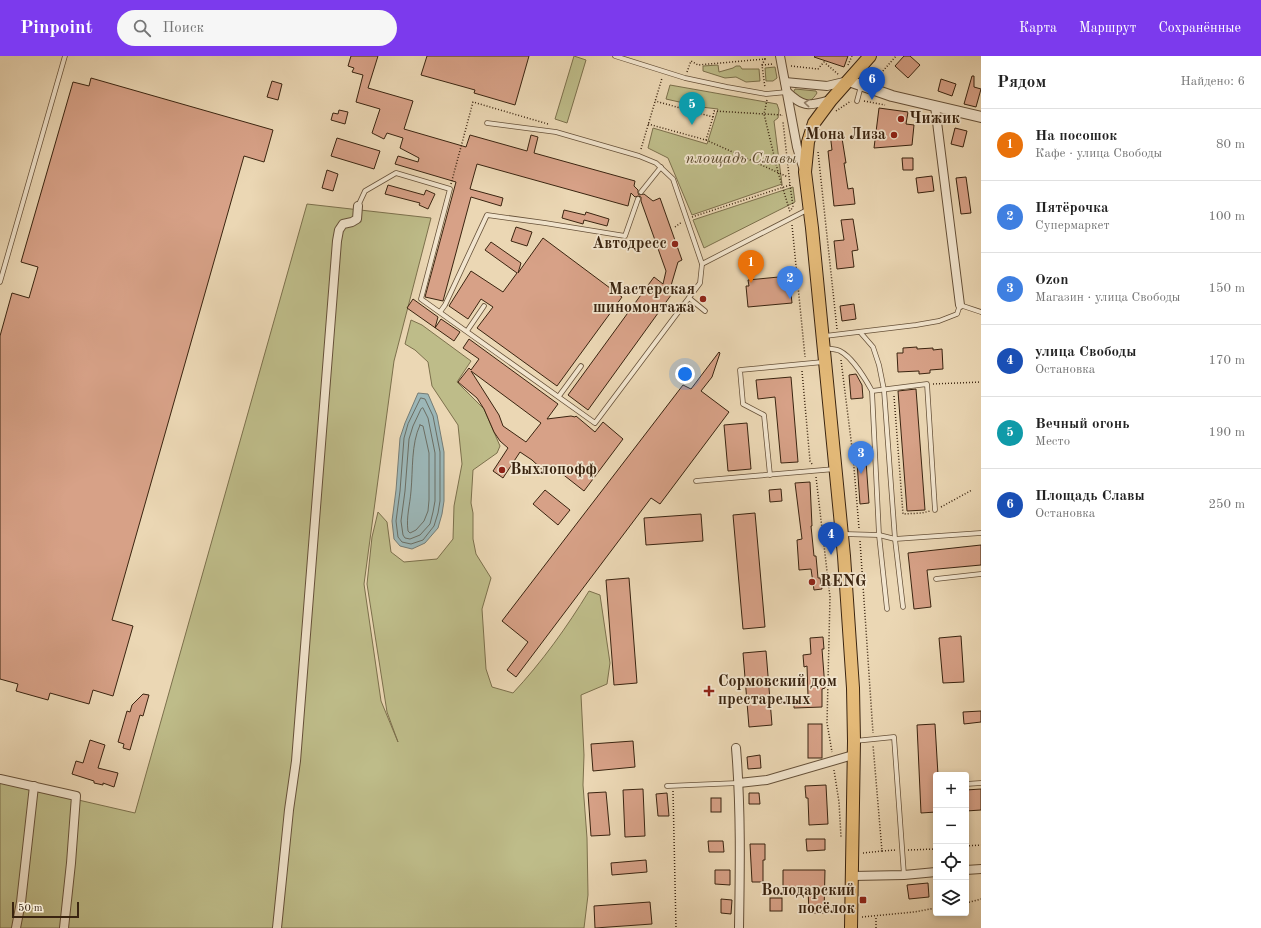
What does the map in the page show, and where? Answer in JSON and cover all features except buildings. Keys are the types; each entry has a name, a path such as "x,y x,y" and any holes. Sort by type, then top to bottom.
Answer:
{"main road":[{"path":"852,928 854,741 852,688 842,534 810,209 805,172 808,142 814,123 833,106 846,82 870,56"}],"street":[{"path":"781,60 797,147 805,172"},
{"path":"785,82 826,86 846,82 865,86 892,96 981,117"},
{"path":"787,92 797,102 808,105 833,106"},
{"path":"935,106 960,306"},
{"path":"277,928 297,753 337,241 339,230 342,226 357,219 358,206"},
{"path":"736,748 739,783 741,850 739,928"},
{"path":"739,783 767,780 853,755"},
{"path":"0,779 76,796 64,928"},
{"path":"16,928 21,902 34,786"},
{"path":"969,870 981,869"},
{"path":"853,876 904,875 933,872"}],"lane":[{"path":"0,282 65,56"},
{"path":"615,56 685,78 766,94 787,92"},
{"path":"857,100 865,86"},
{"path":"358,206 365,191 396,173 450,189 421,299 595,423 700,283 702,264 687,219 672,179 656,163 638,156 556,132 487,123"},
{"path":"642,192 661,167"},
{"path":"440,312 445,305 487,215 625,236 638,199"},
{"path":"702,264 810,209"},
{"path":"689,298 705,311"},
{"path":"467,331 484,306"},
{"path":"822,336 939,321 957,314 960,306 981,312"},
{"path":"860,332 873,347 879,365 884,390 895,539 903,608"},
{"path":"824,348 840,351 847,356 864,376 872,391 879,535 887,609"},
{"path":"770,475 764,415 743,404 740,370 825,362"},
{"path":"558,396 581,366"},
{"path":"872,391 927,384 935,510"},
{"path":"696,481 835,469"},
{"path":"842,534 879,535 895,539 981,534"},
{"path":"936,579 981,574"},
{"path":"854,741 894,737 904,875"},
{"path":"667,786 739,783"},
{"path":"969,784 981,783"}],"path":[{"path":"765,56 762,65 766,94"},
{"path":"865,86 896,56"},
{"path":"685,78 690,61 698,65 765,59"},
{"path":"762,65 781,60 790,66 818,69 824,62 846,82"},
{"path":"638,156 662,78"},
{"path":"833,106 854,98 857,100 885,104"},
{"path":"655,101 713,116"},
{"path":"767,102 764,114 791,218 806,364 802,372 810,461 815,471 830,597 827,723 839,802 841,838"},
{"path":"706,140 714,112 782,115 793,206 790,212"},
{"path":"648,124 706,140 789,177"},
{"path":"818,152 838,334"},
{"path":"675,226 687,219 790,184"},
{"path":"840,351 853,456 860,534 866,609 873,739 882,851 853,854"},
{"path":"927,384 981,382"},
{"path":"894,388 903,514 922,513 935,510 972,490"},
{"path":"673,785 676,928"},
{"path":"969,846 981,845"},
{"path":"969,902 981,899"},
{"path":"876,928 876,916 933,909"}],"green space":[{"path":"574,56 586,60 567,123 555,119"},
{"path":"718,65 719,72 736,66 740,66 742,69 759,69 760,81 746,82 736,77 725,78 703,71 703,66"},
{"path":"775,67 777,78 773,81 766,81 765,68"},
{"name":"площадь Славы","path":"670,85 777,104 779,110 778,118 774,121 782,184 692,215 668,158 648,148 653,128 707,144 718,109 701,107 666,99"},
{"path":"795,89 816,91 817,93 811,100 805,101 793,93"},
{"path":"793,187 795,202 704,248 693,220"},
{"path":"307,204 431,218 394,361 364,584 381,701 398,742 387,712 367,584 372,537 378,512 387,522 391,552 404,562 437,559 453,539 454,506 462,464 458,425 432,386 428,362 415,350 405,344 411,320 422,325 471,361 457,382 484,409 500,446 497,453 473,470 471,503 473,513 473,539 476,554 491,578 482,609 486,669 492,687 513,693 554,644 589,591 600,595 610,663 607,684 581,695 588,895 584,928 0,928 0,782 135,813"}],"water":[{"path":"418,393 428,394 437,415 444,452 444,501 438,528 425,543 412,549 400,546 394,539 392,521 400,438"}],"place":[{"name":"Площадь Славы","path":"872,100"},
{"name":"Чижик","path":"901,119"},
{"name":"Вечный огонь","path":"692,125"},
{"name":"Мона Лиза","path":"894,135"},
{"name":"Автодресс","path":"675,244"},
{"name":"На посошок","path":"751,283"},
{"name":"Мастерская шиномонтажа","path":"703,299"},
{"name":"Пятёрочка","path":"790,299"},
{"name":"Выхлопофф","path":"502,470"},
{"name":"Ozon","path":"861,474"},
{"name":"улица Свободы","path":"831,555"},
{"name":"RENG","path":"812,582"},
{"name":"Сормовский дом престарелых","path":"709,691"},
{"name":"Володарский посёлок","path":"863,900"}]}
